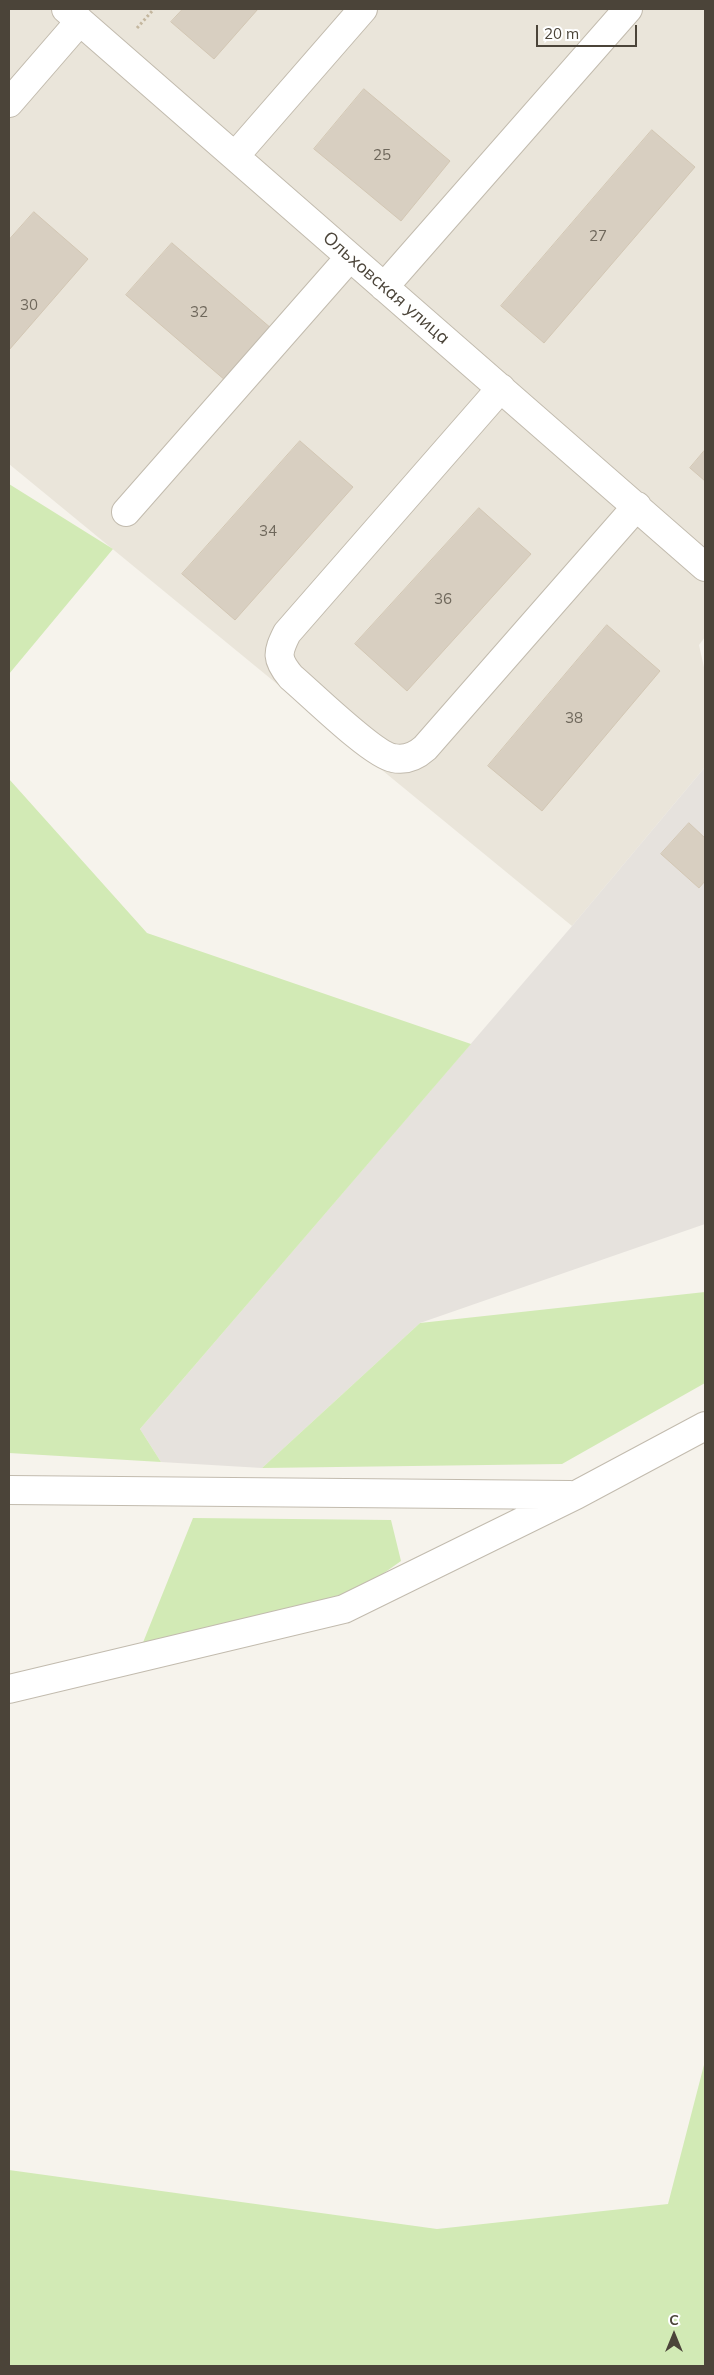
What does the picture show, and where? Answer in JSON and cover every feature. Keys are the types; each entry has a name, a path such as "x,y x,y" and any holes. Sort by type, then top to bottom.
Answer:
{"street":[{"path":"235,156 363,9"},
{"path":"384,287 615,13"},
{"path":"9,103 73,15"},
{"name":"Ольховская улица","path":"73,15 705,567"},
{"path":"126,512 350,257"},
{"path":"501,388 287,633 279,648 280,664 291,677 376,751 393,758 414,757 425,748 636,506"},
{"path":"9,1689 344,1608 576,1495 705,1426"},
{"path":"9,1490 576,1495"}],"path":[{"path":"137,28 154,9"}],"shaded area":[{"path":"9,9 705,9 705,637 699,645 705,672 705,767 572,926 9,464"},
{"path":"705,767 705,1224 420,1323 262,1468 161,1462 140,1429 572,926"}],"green space":[{"path":"9,484 113,549 9,674"},
{"path":"9,779 147,933 471,1044 140,1429 161,1462 9,1453"},
{"path":"705,1292 705,1383 562,1464 262,1468 420,1323"},
{"path":"193,1518 391,1520 401,1561 343,1602 142,1645"},
{"path":"705,2061 705,2366 9,2366 9,2170 437,2229 668,2204"}],"building":[{"path":"183,9 258,9 214,59 171,22"},
{"path":"364,89 450,161 401,221 314,149"},
{"path":"652,130 695,167 544,343 501,306"},
{"path":"34,212 88,259 9,350 9,240"},
{"path":"172,243 272,329 226,381 126,295"},
{"path":"300,441 353,487 235,620 182,574"},
{"path":"705,450 705,481 690,468"},
{"path":"479,508 531,554 407,691 355,644"},
{"path":"607,625 660,671 542,811 488,766"},
{"path":"689,823 705,838 705,881 699,888 661,854"}]}
